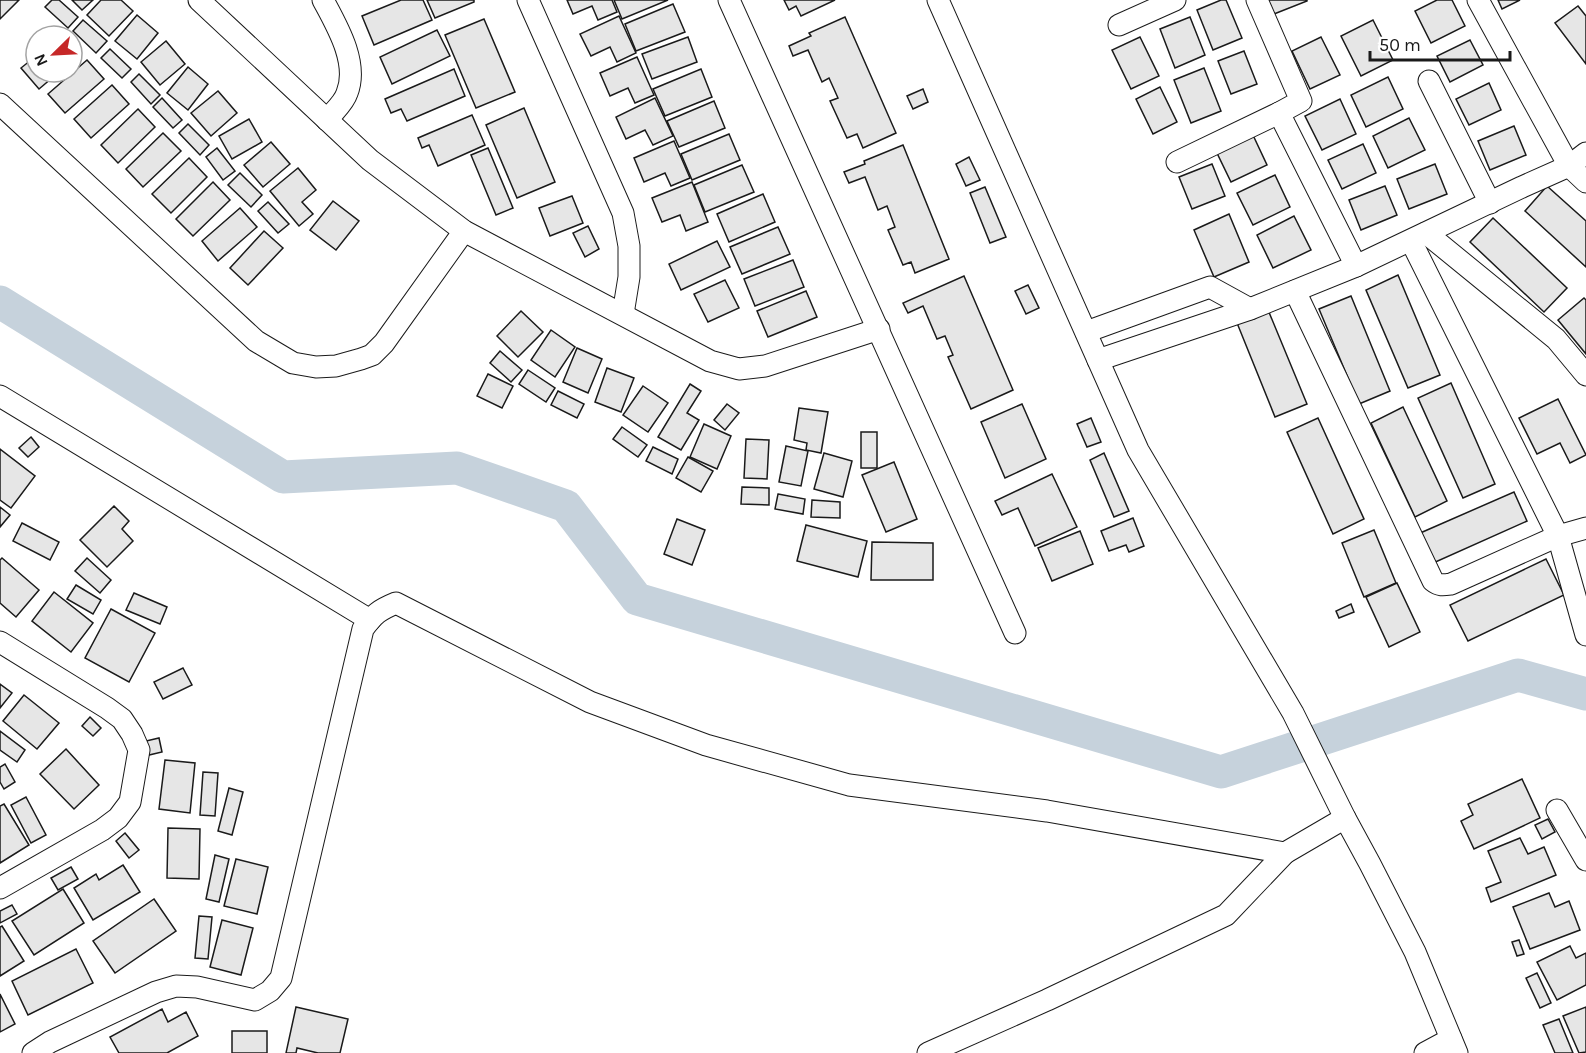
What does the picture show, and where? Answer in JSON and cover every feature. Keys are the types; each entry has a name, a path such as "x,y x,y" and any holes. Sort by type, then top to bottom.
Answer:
{"street":[{"path":"199,0 370,160 464,231 710,361 739,369 765,366 879,329"},
{"path":"323,0 344,40 351,76 347,95 327,120"},
{"path":"528,0 623,213 629,246 629,277 623,314"},
{"path":"729,0 1015,633"},
{"path":"938,0 1138,450 1293,713 1415,952 1454,1046 1425,1053"},
{"path":"1119,25 1175,0"},
{"path":"1177,162 1301,101 1257,0"},
{"path":"1478,0 1569,166 1586,182"},
{"path":"1429,81 1490,202"},
{"path":"0,104 256,341 293,363 316,367 336,366 372,355 384,343 464,231"},
{"path":"1279,113 1356,266"},
{"path":"1098,360 1250,309 1356,266 1569,166 1586,153"},
{"path":"1419,237 1556,339 1586,375"},
{"path":"1419,237 1558,536 1586,635"},
{"path":"1086,332 1210,286 1250,309"},
{"path":"1295,291 1433,581 1438,585 1451,584 1558,536 1586,528"},
{"path":"0,396 370,620"},
{"path":"33,1053 51,1042 156,992 176,986 197,987 255,1000 270,991 281,978 363,628 381,609 396,603 590,702 706,745 849,784 1047,811 1285,853"},
{"path":"0,642 122,719 139,750 130,802 118,818 102,830 0,888"},
{"path":"1557,810 1586,860"},
{"path":"928,1053 1047,1000 1226,915 1285,853 1345,818"}],"building":[{"path":"0,0 19,0 0,19"},
{"path":"52,0 59,0 78,17 72,24 64,24 45,7"},
{"path":"72,0 93,0 82,10"},
{"path":"101,0 121,0 133,11 109,36 87,15"},
{"path":"401,0 423,0 432,20 374,45 362,16"},
{"path":"427,0 474,0 474,2 435,18"},
{"path":"567,0 612,0 617,12 598,20 592,6 573,14"},
{"path":"614,0 668,0 622,19"},
{"path":"784,0 835,0 801,16 796,6 789,10"},
{"path":"1226,0 1242,38 1213,50 1197,10"},
{"path":"1268,0 1307,0 1307,1 1274,14"},
{"path":"1437,0 1452,0 1465,26 1431,43 1415,11"},
{"path":"1498,0 1520,0 1502,9"},
{"path":"673,4 685,32 636,51 625,24"},
{"path":"1578,6 1586,16 1586,64 1555,23"},
{"path":"137,15 158,33 137,59 115,41"},
{"path":"619,16 636,53 617,62 610,47 591,56 580,34"},
{"path":"845,17 896,133 863,148 857,134 847,138 830,101 838,98 829,78 822,82 808,50 793,56 789,46 811,36 809,33"},
{"path":"1190,17 1205,55 1175,68 1160,29"},
{"path":"484,19 515,92 476,108 445,35"},
{"path":"83,20 107,41 96,53 84,42 84,24 79,24"},
{"path":"1373,20 1393,60 1361,76 1341,36"},
{"path":"437,30 450,56 392,84 380,57"},
{"path":"688,37 697,62 652,79 642,54"},
{"path":"1140,37 1159,76 1131,89 1112,50"},
{"path":"1321,37 1340,75 1310,89 1292,51"},
{"path":"1470,40 1483,65 1450,82 1437,56"},
{"path":"166,41 185,64 160,85 141,62"},
{"path":"110,49 131,69 122,78 101,58"},
{"path":"1244,51 1257,84 1231,94 1218,61"},
{"path":"637,57 654,95 635,103 628,88 610,96 600,73"},
{"path":"87,60 104,79 65,113 48,94 59,84 84,84 84,63"},
{"path":"188,67 208,84 188,110 167,93"},
{"path":"1204,68 1221,111 1191,123 1174,80"},
{"path":"454,69 465,96 407,121 401,109 391,113 385,99"},
{"path":"701,69 712,97 665,116 653,89"},
{"path":"139,74 160,95 151,104 131,82"},
{"path":"1388,77 1403,109 1366,127 1351,95"},
{"path":"1489,83 1501,110 1469,125 1456,99"},
{"path":"35,84 45,84 39,89"},
{"path":"112,85 129,104 91,138 74,119"},
{"path":"1160,87 1177,122 1153,134 1136,99"},
{"path":"923,89 928,102 913,109 907,96"},
{"path":"218,91 237,113 211,136 191,113"},
{"path":"162,98 182,120 173,128 153,107"},
{"path":"655,98 673,136 653,145 645,130 626,139 616,117"},
{"path":"1340,99 1356,134 1322,150 1305,116"},
{"path":"714,101 725,128 679,147 667,121"},
{"path":"524,108 555,182 517,198 486,125"},
{"path":"138,109 155,127 118,163 101,145"},
{"path":"472,115 485,145 438,166 429,145 422,148 418,138"},
{"path":"1409,118 1425,150 1388,168 1373,136"},
{"path":"249,119 262,142 232,159 219,136"},
{"path":"188,124 209,145 200,155 179,133"},
{"path":"1514,126 1526,155 1490,170 1478,141"},
{"path":"163,133 181,151 143,187 126,169"},
{"path":"1252,133 1267,165 1231,182 1216,151"},
{"path":"729,134 740,160 692,180 681,154"},
{"path":"674,141 690,178 671,186 665,173 644,182 634,158"},
{"path":"271,142 290,164 263,187 244,165"},
{"path":"1363,144 1376,173 1342,189 1328,160"},
{"path":"903,145 949,259 915,273 911,262 903,265 888,230 895,227 887,206 878,210 865,177 849,183 844,172"},
{"path":"217,148 235,171 223,180 206,157"},
{"path":"488,148 513,208 496,215 471,155"},
{"path":"969,157 980,180 966,186 956,164"},
{"path":"189,158 207,177 171,213 152,194"},
{"path":"1212,164 1225,196 1192,209 1179,177"},
{"path":"1435,164 1447,194 1409,209 1397,179"},
{"path":"742,165 754,192 705,212 694,185"},
{"path":"298,168 316,190 302,202 313,214 299,226 270,191"},
{"path":"240,173 262,195 251,207 228,185"},
{"path":"1275,175 1290,207 1253,225 1237,193"},
{"path":"213,182 230,200 193,236 176,219"},
{"path":"692,182 708,222 686,231 680,215 662,222 652,198"},
{"path":"1385,186 1397,215 1361,230 1349,200"},
{"path":"1547,186 1586,221 1586,267 1525,211"},
{"path":"985,187 1006,237 990,243 970,193"},
{"path":"763,194 775,222 729,242 717,214"},
{"path":"572,196 583,223 550,236 539,208"},
{"path":"333,201 359,221 336,250 310,230"},
{"path":"268,202 289,224 278,233 258,211"},
{"path":"240,208 257,227 218,261 202,241"},
{"path":"1229,214 1249,262 1214,277 1194,230"},
{"path":"1294,216 1311,250 1273,268 1257,235"},
{"path":"1493,218 1567,288 1544,312 1470,242"},
{"path":"588,226 599,249 585,257 573,233"},
{"path":"778,227 790,254 742,274 730,247"},
{"path":"264,231 283,248 248,285 230,268"},
{"path":"717,241 730,267 681,290 669,264"},
{"path":"793,260 804,287 755,306 744,279"},
{"path":"1398,275 1440,375 1408,388 1366,290"},
{"path":"964,276 1013,390 971,409 948,357 953,355 945,336 937,339 923,306 908,313 903,303"},
{"path":"725,280 739,308 708,322 694,294"},
{"path":"1028,285 1039,308 1026,314 1015,291"},
{"path":"806,291 817,317 768,337 757,311"},
{"path":"1351,296 1390,391 1359,404 1319,309"},
{"path":"1584,298 1586,300 1586,354 1558,320"},
{"path":"1266,305 1307,404 1275,417 1235,318"},
{"path":"521,311 543,332 518,357 497,336"},
{"path":"551,330 575,347 555,377 531,360"},
{"path":"577,348 602,359 588,393 563,382"},
{"path":"500,351 522,370 511,382 490,363"},
{"path":"607,368 634,378 621,412 595,402"},
{"path":"528,370 555,388 546,402 519,384"},
{"path":"488,374 513,386 502,408 477,396"},
{"path":"1451,383 1495,484 1463,498 1418,398"},
{"path":"690,384 701,391 687,413 699,420 681,450 658,437"},
{"path":"643,386 668,403 648,432 623,415"},
{"path":"558,391 584,404 577,418 551,405"},
{"path":"1558,399 1586,455 1570,463 1560,443 1537,454 1519,418"},
{"path":"727,404 739,413 725,430 714,420"},
{"path":"1022,404 1046,459 1005,478 981,422"},
{"path":"1403,407 1447,501 1415,517 1371,423"},
{"path":"799,408 828,412 821,453 806,450 807,443 794,440"},
{"path":"1091,418 1101,442 1087,447 1077,424"},
{"path":"1318,418 1364,519 1333,534 1287,432"},
{"path":"704,424 731,436 717,469 690,457"},
{"path":"622,427 647,445 638,457 613,439"},
{"path":"861,432 877,432 877,468 861,468"},
{"path":"31,437 39,447 28,457 19,448"},
{"path":"746,439 769,440 767,479 744,478"},
{"path":"786,446 808,451 801,486 779,482"},
{"path":"653,447 678,459 672,474 646,461"},
{"path":"0,449 35,476 11,508 0,500"},
{"path":"824,453 852,461 843,497 814,489"},
{"path":"1104,453 1129,511 1114,517 1090,460"},
{"path":"688,457 713,471 701,492 676,478"},
{"path":"894,462 917,519 886,532 862,475"},
{"path":"1052,474 1077,527 1035,546 1018,508 1002,515 995,501"},
{"path":"742,487 769,488 769,505 741,504"},
{"path":"1514,492 1527,521 1431,564 1418,534"},
{"path":"778,494 805,499 803,514 775,509"},
{"path":"812,500 840,502 840,518 811,517"},
{"path":"114,506 129,521 122,529 133,541 107,567 80,540"},
{"path":"0,507 10,515 0,527"},
{"path":"1133,518 1144,546 1129,552 1126,545 1109,551 1101,531"},
{"path":"677,519 705,530 692,565 664,554"},
{"path":"22,523 59,542 50,560 13,541"},
{"path":"806,525 867,541 858,577 797,561"},
{"path":"1374,530 1396,583 1364,597 1342,543"},
{"path":"1080,531 1093,564 1052,581 1038,548"},
{"path":"872,542 933,543 933,580 871,580"},
{"path":"2,558 39,590 16,617 0,603 0,560"},
{"path":"87,558 111,580 100,593 75,571"},
{"path":"1546,559 1564,595 1468,641 1450,605"},
{"path":"1397,583 1420,632 1389,647 1366,597"},
{"path":"76,585 101,600 93,614 67,599"},
{"path":"54,592 93,623 71,652 32,621"},
{"path":"134,593 167,607 160,624 126,610"},
{"path":"1351,604 1354,612 1339,618 1336,611"},
{"path":"111,609 155,633 129,682 85,658"},
{"path":"183,668 192,685 163,699 154,682"},
{"path":"0,684 12,693 0,708"},
{"path":"24,695 59,723 37,749 3,721"},
{"path":"90,717 101,728 93,736 82,726"},
{"path":"0,731 25,750 17,762 0,750"},
{"path":"159,738 162,752 149,755 146,741"},
{"path":"66,749 99,785 74,809 40,774"},
{"path":"165,760 195,763 190,813 159,809"},
{"path":"5,764 15,782 4,789 0,782 0,767"},
{"path":"203,772 218,773 215,816 200,815"},
{"path":"1522,779 1540,818 1474,849 1461,821 1473,815 1468,804"},
{"path":"229,788 243,792 232,835 218,831"},
{"path":"26,797 46,835 31,843 11,805"},
{"path":"4,804 29,845 0,863 0,806"},
{"path":"1548,819 1555,832 1542,839 1535,825"},
{"path":"168,828 200,829 199,879 167,878"},
{"path":"125,833 139,850 129,858 116,841"},
{"path":"1520,838 1528,854 1544,847 1556,875 1491,902 1486,888 1501,882 1488,851"},
{"path":"215,855 229,859 219,902 206,899"},
{"path":"236,859 268,867 257,914 224,906"},
{"path":"123,865 140,892 93,920 74,888 96,874 99,880"},
{"path":"71,867 78,879 58,890 51,878"},
{"path":"63,889 84,923 34,955 12,921"},
{"path":"1549,893 1555,907 1569,901 1580,930 1530,949 1513,907"},
{"path":"154,899 176,931 115,973 93,941"},
{"path":"12,905 17,914 0,923 0,911"},
{"path":"199,916 212,917 208,959 195,958"},
{"path":"222,920 253,928 241,975 210,967"},
{"path":"2,926 24,961 0,976 0,927"},
{"path":"1519,940 1524,954 1517,956 1512,942"},
{"path":"1570,946 1576,958 1586,953 1586,985 1557,1000 1537,962"},
{"path":"76,949 93,983 28,1015 12,981"},
{"path":"1537,973 1551,1003 1540,1008 1526,978"},
{"path":"0,994 15,1024 0,1032"},
{"path":"296,1007 348,1019 340,1053 318,1053 297,1048 296,1053 286,1053"},
{"path":"1586,1007 1586,1052 1579,1053 1563,1016"},
{"path":"162,1009 168,1022 186,1012 198,1036 167,1053 119,1053 110,1037"},
{"path":"1559,1019 1573,1053 1555,1053 1543,1025"},
{"path":"232,1031 267,1031 267,1053 232,1053"}],"waterway":[{"path":"0,302 283,477 457,468 566,506 637,599 1221,772 1518,675 1586,694"}]}
